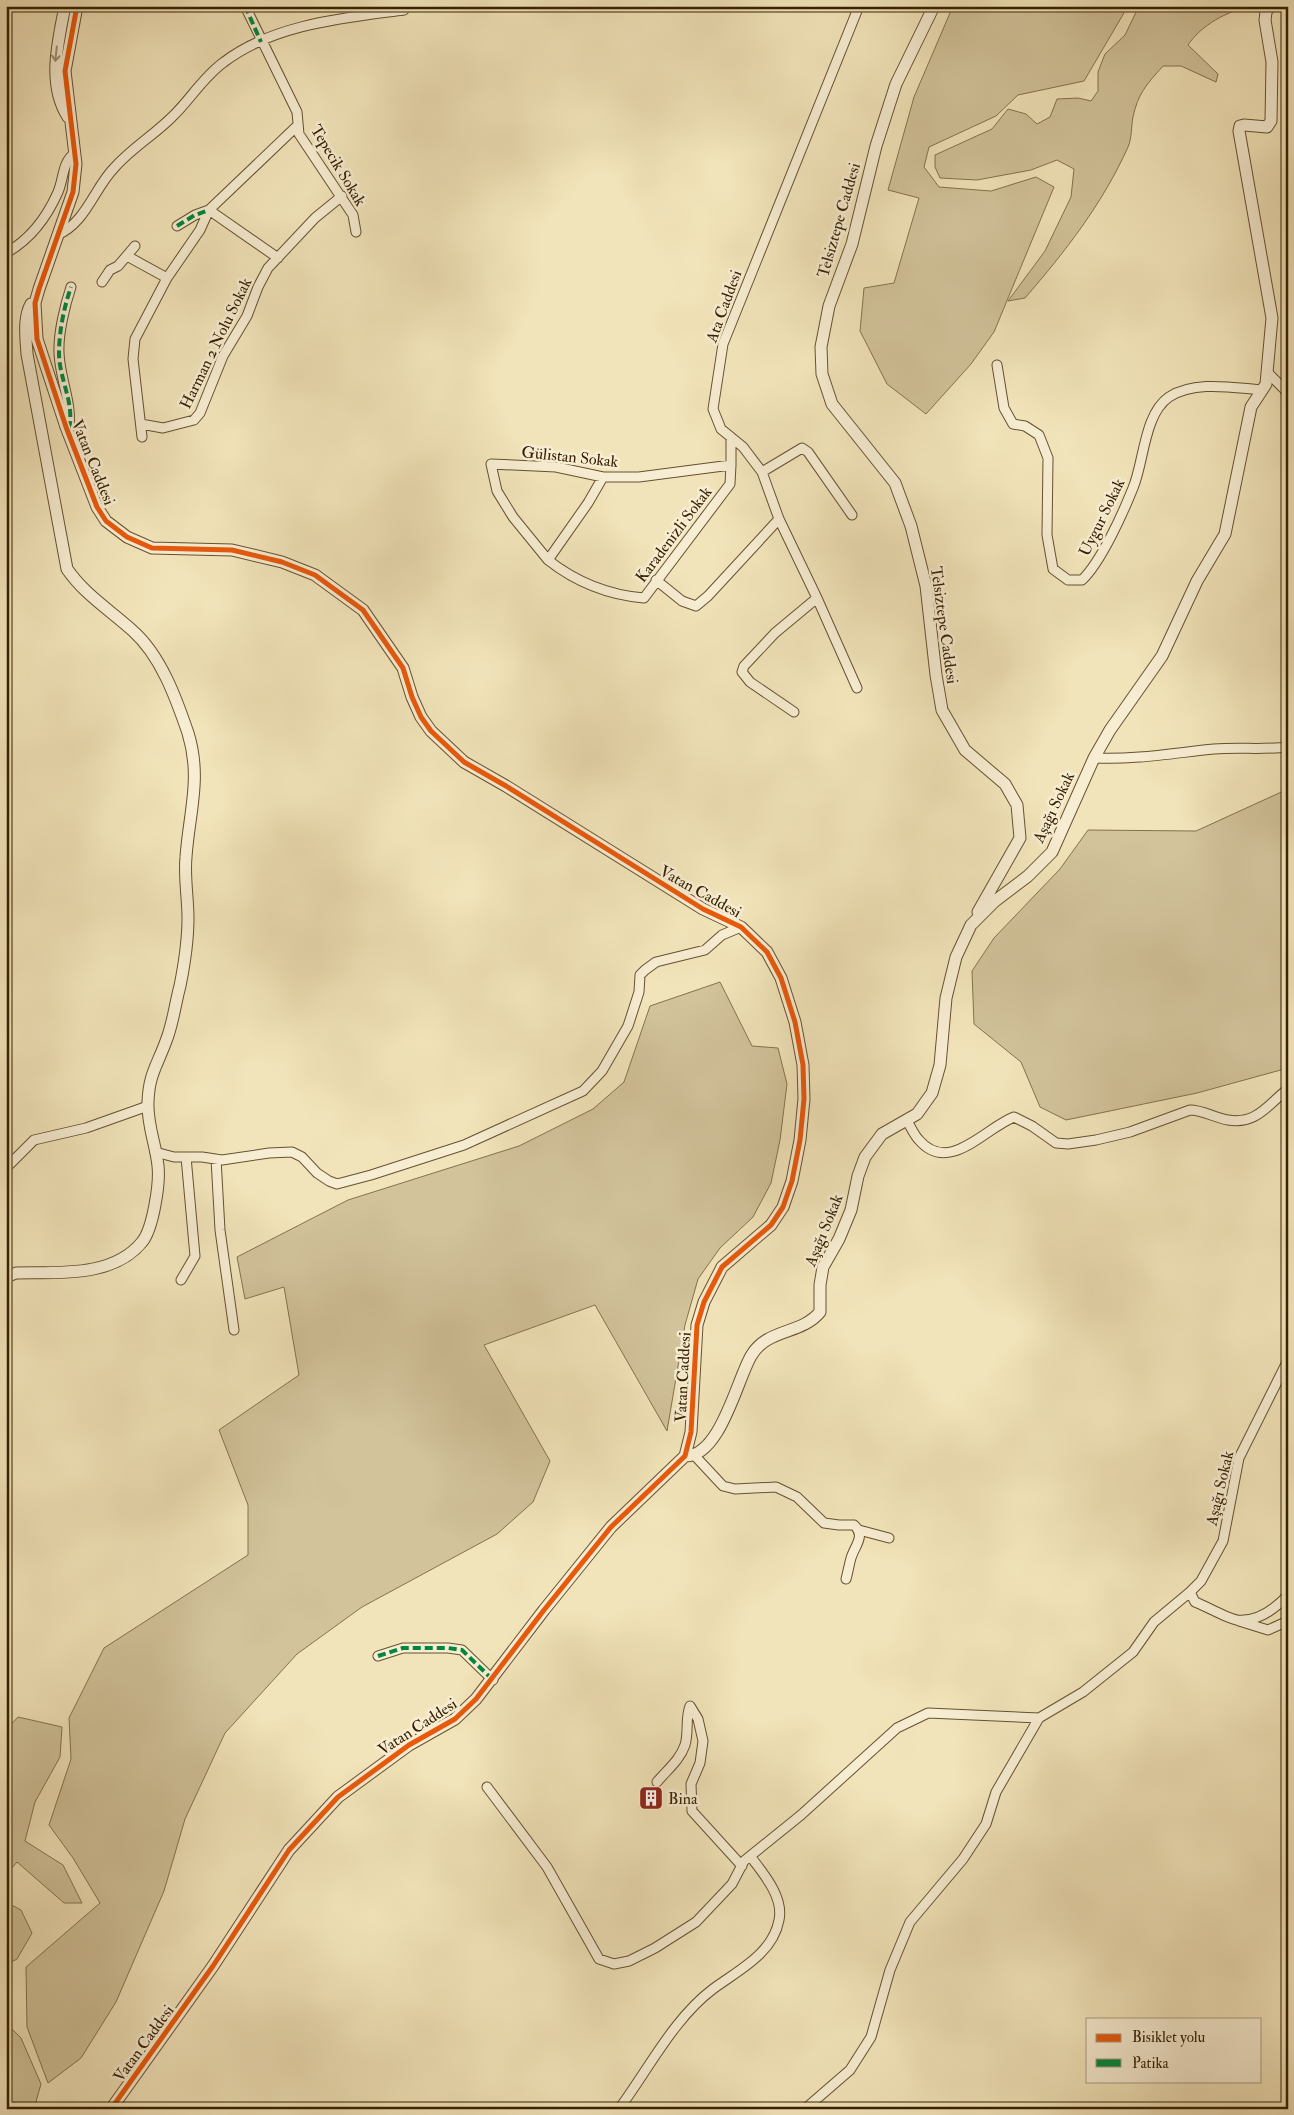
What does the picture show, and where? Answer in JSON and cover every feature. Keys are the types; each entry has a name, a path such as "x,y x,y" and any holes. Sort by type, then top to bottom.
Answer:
{"street":[{"name":"Vatan Caddesi","path":"65,6 58,42 56,78 64,111 70,121"},
{"name":"Vatan Caddesi","path":"76,6 65,72 71,109 70,121 76,175 73,192 35,303 36,339 68,434 98,507 106,521 127,537 152,548 232,550 282,562 315,575 363,610 403,668 412,697 430,731 464,762 506,786 703,910 740,927 767,952 781,978 792,1013 803,1065 804,1099 802,1124 792,1180 783,1207 771,1225 722,1266 704,1302 697,1325 690,1456 612,1527 544,1610 476,1700 455,1719 409,1745 338,1797 289,1850 213,1966 111,2109"},
{"name":"Tepecik Sokak","path":"246,6 297,112 299,134 342,196 353,215 356,232"},
{"name":"Ata Caddesi","path":"857,688 779,519 762,472 743,447 722,429 713,409 723,344 860,6"},
{"name":"Telsiztepe Caddesi","path":"934,6 896,84 876,146 852,244 830,306 821,347 822,374 832,404 896,483 911,526 926,586 936,676 942,710 965,750 1005,784 1017,805 1020,838 971,925"},
{"name":"Aşağı Sokak","path":"690,1456 705,1448 727,1415 752,1355 765,1339 812,1322 820,1312 820,1286 823,1267 839,1239 851,1210 858,1176 865,1157 882,1134 917,1114 932,1093 940,1065 948,990 956,957 971,925 995,901 1028,876 1052,852 1094,758 1110,730 1162,656 1206,566 1225,534 1251,407 1266,384 1272,318 1238,131 1240,126 1244,125 1267,127 1271,121 1272,62 1265,20 1266,12 1270,6"},
{"path":"57,235 69,230 88,206 107,174 174,115 206,78 236,54 275,36 328,20 404,10"},
{"path":"177,226 209,210 298,124"},
{"path":"6,253 35,230 48,214 59,189 68,159 75,153"},
{"name":"Harman 2 Nolu Sokak","path":"141,424 163,428 194,420 200,413 223,356 247,316 258,287 268,268 315,218 342,196"},
{"path":"209,210 278,258"},
{"path":"142,437 133,348 135,339 167,278 200,230 209,210"},
{"path":"102,282 110,270 118,266 135,246"},
{"path":"127,256 167,278"},
{"path":"68,434 71,420 59,353 63,320 71,287"},
{"path":"6,1277 16,1273 90,1270 122,1259 143,1241 154,1212 158,1168 150,1129 148,1106 151,1074 167,1040 181,981 189,919 185,858 195,794 196,772 188,734 164,673 134,632 99,605 77,584 67,569 27,354 28,309 39,289"},
{"name":"Uygur Sokak","path":"997,365 1004,408 1013,424 1025,426 1039,435 1048,458 1046,535 1048,550 1053,569 1068,580 1082,580 1096,563 1134,486 1140,459 1159,407 1170,397 1183,391 1208,386 1263,390"},
{"path":"1267,372 1288,393"},
{"path":"731,437 731,465"},
{"path":"762,472 802,448 808,452 852,515"},
{"name":"Gülistan Sokak","path":"548,560 497,491 491,464 556,467 603,477 639,477 731,465"},
{"name":"Karadenizli Sokak","path":"548,560 563,572 589,586 626,596 644,598 730,484 731,465"},
{"path":"548,560 588,503 603,477"},
{"path":"656,580 682,601 696,606 708,596 779,519"},
{"path":"794,712 750,682 742,672 744,666 776,633 817,598"},
{"path":"1094,758 1125,759 1238,748 1271,749 1288,747"},
{"path":"155,1152 174,1157 216,1160 292,1152 302,1157 317,1173 337,1184 464,1145 584,1091 602,1071 628,1026 639,992 640,975 656,962 705,950 722,935 740,927"},
{"path":"907,1121 919,1140 931,1150 939,1152 961,1150 1005,1121 1014,1118 1026,1123 1056,1143 1068,1144 1130,1132 1190,1110 1228,1120 1248,1120 1261,1112 1288,1089"},
{"path":"6,1168 34,1140 86,1128 148,1106"},
{"path":"181,1280 195,1256 186,1157"},
{"path":"216,1160 220,1230 234,1330"},
{"name":"Aşağı Sokak","path":"1040,1718 1083,1692 1133,1652 1154,1622 1201,1581 1223,1541 1240,1458 1288,1360"},
{"path":"690,1456 723,1486 735,1489 776,1487 797,1497 824,1523 854,1524 859,1530 860,1538 851,1556 846,1579"},
{"path":"859,1530 889,1538"},
{"path":"1190,1592 1194,1602 1252,1626 1268,1630 1288,1621"},
{"path":"1237,1620 1254,1618 1276,1608 1288,1595"},
{"path":"378,1656 403,1648 448,1648 462,1650 492,1680"},
{"path":"657,1782 676,1762 685,1745 687,1713 690,1706 698,1719 703,1741 700,1762 691,1784 692,1811 742,1866"},
{"path":"487,1787 546,1867 599,1959 614,1964 629,1961 655,1948 696,1922 732,1884 750,1856 801,1815 896,1728 928,1713 1040,1718 996,1792 986,1824 964,1859 910,1922 890,1970 871,2036 850,2070 805,2109"},
{"path":"619,2109 664,2043 689,2011 711,1990 752,1962 766,1947 775,1932 780,1919 780,1905 763,1872 750,1856"}],"shaded area":[{"path":"953,6 1128,6 1084,81 1018,95 996,116 929,147 924,167 939,187 991,191 1036,177 1054,187 994,332 971,364 926,414 887,384 860,331 864,288 894,283 919,198 888,190 914,97"},
{"path":"1139,6 1250,6 1233,12 1208,25 1188,45 1218,74 1216,82 1181,66 1163,66 1152,78 1138,101 1128,147 1095,207 1069,245 1025,298 1008,301 1045,251 1071,197 1074,169 1057,160 1031,170 977,180 940,178 935,167 935,155 992,129 1008,109 1026,114 1037,124 1050,117 1057,99 1078,98 1091,101 1098,91 1098,72 1105,54 1125,35"},
{"path":"1288,789 1288,1068 1197,1093 1066,1120 1040,1107 1021,1062 974,1024 972,971 994,938 1060,869 1088,830 1196,831"},
{"path":"720,982 752,1046 778,1048 787,1084 780,1140 771,1183 753,1217 720,1248 698,1279 685,1325 667,1431 595,1305 484,1345 550,1461 533,1502 497,1534 362,1607 297,1654 225,1733 185,1819 164,1891 116,2002 81,2058 48,2083 27,2027 26,1967 100,1903 73,1858 49,1825 71,1759 69,1718 104,1648 248,1555 248,1505 219,1430 299,1375 284,1287 245,1299 237,1257 348,1200 519,1146 593,1109 624,1082 650,1006"},
{"path":"18,1717 62,1727 60,1757 35,1802 25,1841 63,1865 82,1903 64,1903 17,1862 6,1875 6,1730"},
{"path":"6,1902 21,1910 32,1933 17,1959 6,1965"},
{"path":"6,2023 21,2038 41,2084 34,2109 6,2109"}],"marked path":[{"path":"245,6 261,42"},
{"path":"177,226 195,215 209,210"},
{"path":"69,429 70,410 61,372 59,353 62,320 71,287"},
{"path":"378,1656 403,1648 448,1648 462,1650 493,1680"}],"cycle path":[{"path":"77,6 65,71 76,164 73,192 35,303 37,339 66,427 97,507 106,521 127,537 152,548 232,550 282,562 315,575 363,610 403,668 412,697 421,717 431,731 464,762 506,786 703,909 741,927 767,952 781,978 795,1022 803,1065 804,1099 800,1140 792,1181 783,1207 771,1225 722,1267 704,1302 697,1325 691,1432 685,1456 611,1527 476,1699 455,1719 409,1745 338,1797 289,1850 213,1966 111,2109"}],"place":[{"name":"Bina","path":"651,1798"}]}
